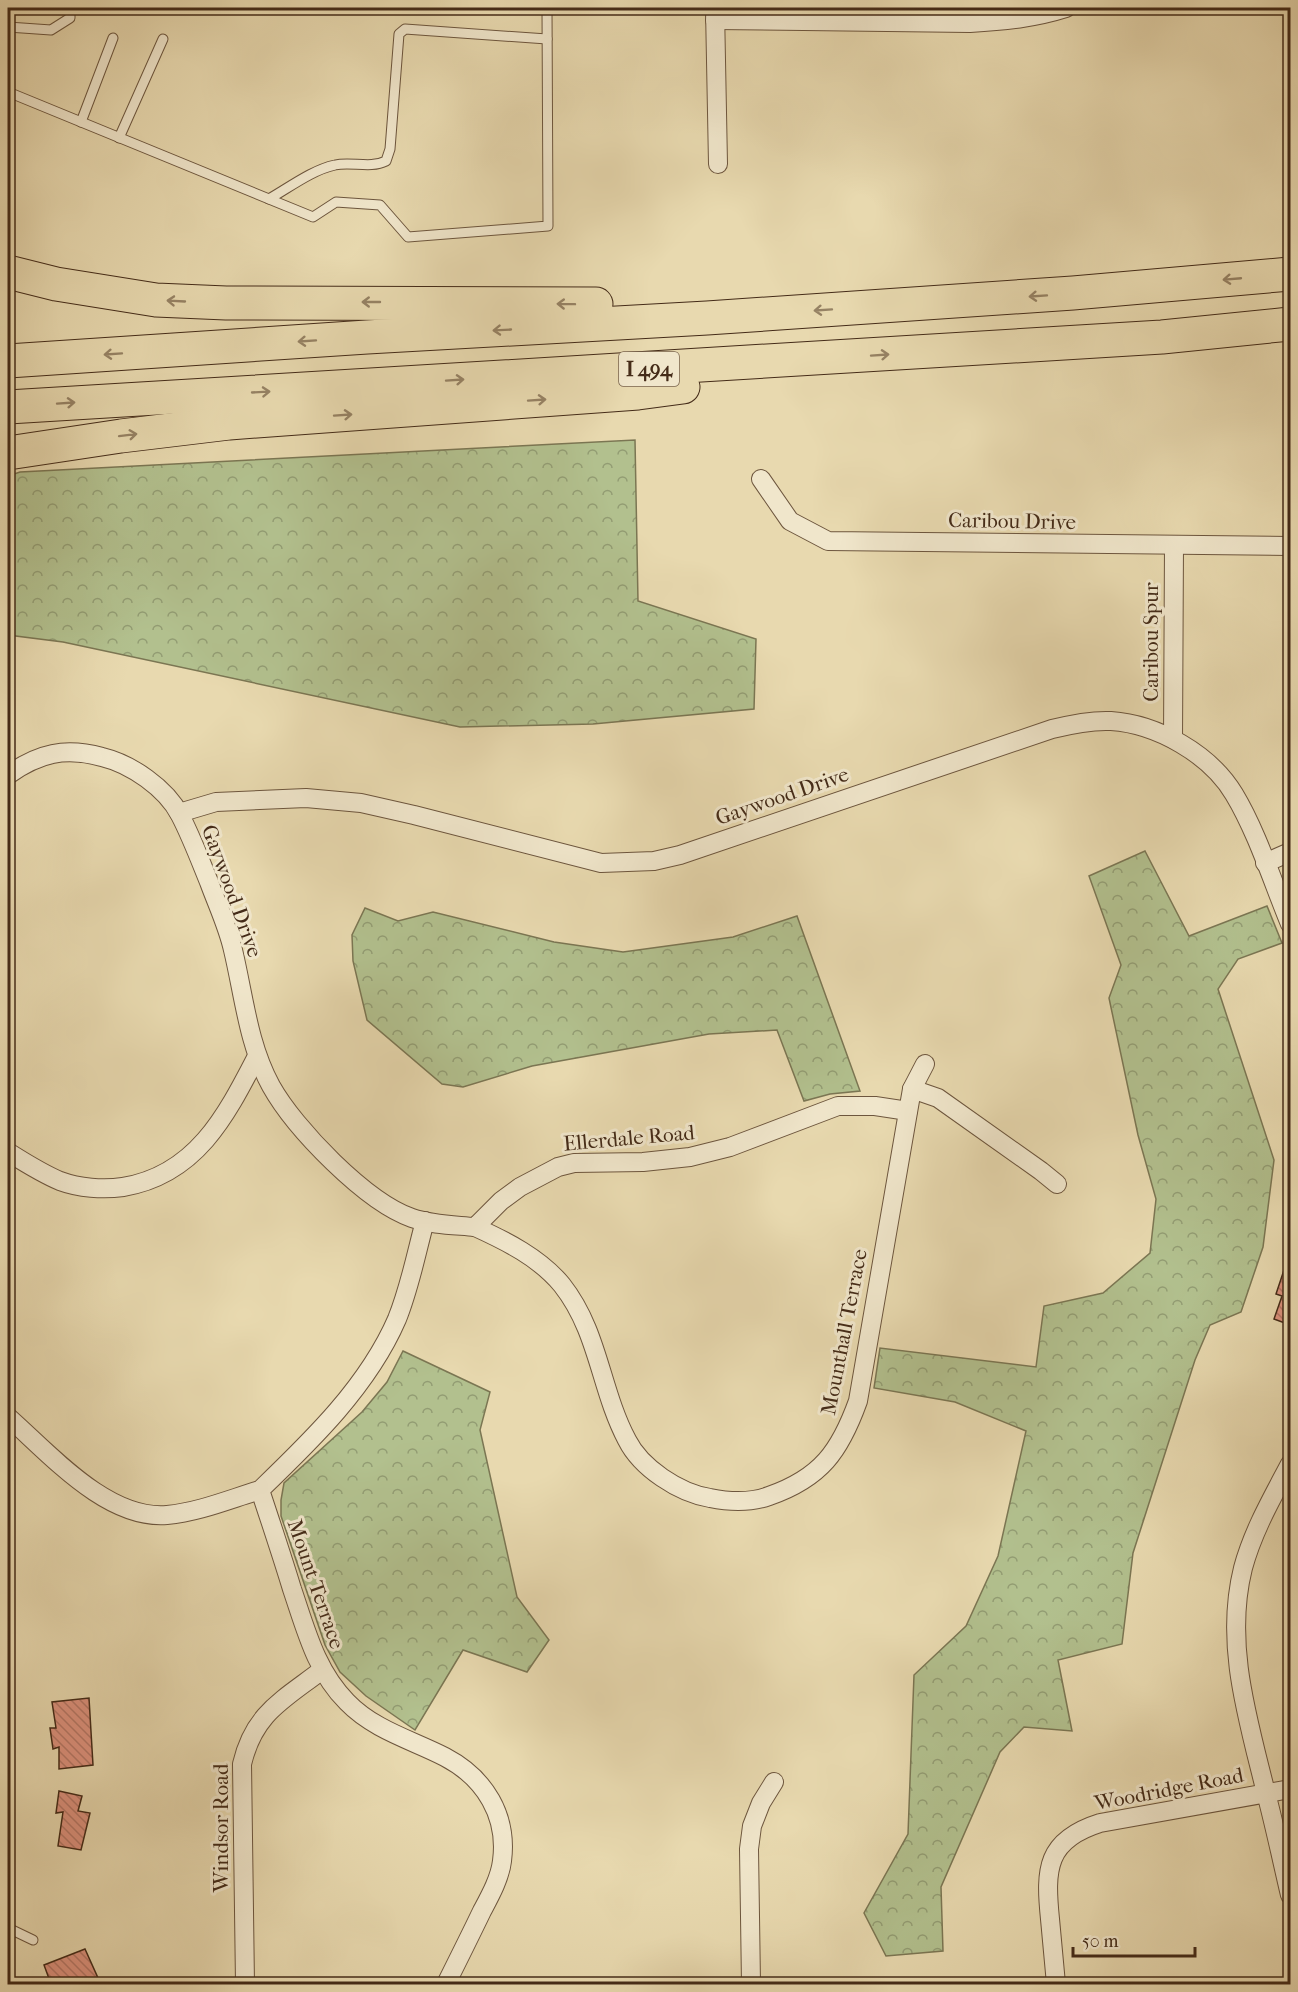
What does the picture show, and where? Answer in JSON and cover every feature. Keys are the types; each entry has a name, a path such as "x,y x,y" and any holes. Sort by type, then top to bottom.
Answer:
{"highway":[{"path":"8,272 56,284 156,300 226,303 639,305 707,318"},
{"name":"I 494","path":"8,361 707,318 1073,293 1290,274"},
{"name":"I 494","path":"8,407 1162,338 1290,324"},
{"path":"8,453 121,435 229,423 638,393 761,377 838,358"}],"street":[{"path":"718,164 715,14 970,23 1007,21 1066,8"},
{"name":"Caribou Drive","path":"761,479 790,521 828,541 1290,546"},
{"name":"Caribou Spur","path":"1173,739 1174,545"},
{"name":"Gaywood Drive","path":"179,813 216,802 306,798 361,803 601,863 627,864 680,855 1041,733 1081,722 1112,721 1143,728 1173,739 1209,765 1233,792 1290,924"},
{"name":"Gaywood Drive","path":"8,775 38,757 70,751 110,759 128,767 163,793 179,813 220,911 233,948 257,1056"},
{"path":"1265,863 1290,852"},
{"path":"8,1152 45,1174 79,1186 114,1188 148,1181 179,1166 199,1148 230,1105 257,1056"},
{"path":"257,1056 272,1087 289,1112 330,1158 360,1184 395,1210 424,1221 475,1227"},
{"name":"Mounthall Terrace","path":"475,1227 536,1260 561,1284 580,1314 594,1345 616,1414 628,1442 647,1465 670,1484 697,1496 727,1501 757,1500 785,1490 811,1476 832,1455 848,1428 858,1401 912,1089 925,1064"},
{"path":"912,1089 938,1098 1057,1184"},
{"name":"Ellerdale Road","path":"475,1227 501,1201 540,1174 558,1167 574,1163 643,1162 690,1157 730,1147 838,1107 875,1106 908,1111"},
{"path":"8,1417 95,1493 116,1505 140,1513 166,1515 190,1511 260,1490 348,1398 379,1356 398,1318 411,1277 424,1221"},
{"path":"1290,1464 1255,1531 1243,1569 1236,1610 1236,1650 1242,1691 1290,1895"},
{"name":"Mount Terrace","path":"260,1490 304,1626 322,1670 347,1703 370,1721 468,1771 485,1789 497,1811 503,1836 502,1863 494,1887 446,1984"},
{"name":"Windsor Road","path":"245,1984 242,1764 246,1744 259,1722 274,1707 322,1670"},
{"path":"751,1984 748,1849 752,1826 761,1803 774,1782"},
{"name":"Woodridge Road","path":"1056,1984 1047,1890 1049,1871 1055,1853 1067,1839 1082,1829 1100,1823 1290,1789"}],"lane":[{"path":"8,27 51,30 69,18 70,8"},
{"path":"8,92 313,218 336,202 380,205 408,237 548,226 546,8"},
{"path":"269,199 324,168 339,164 379,165 386,161 390,149 399,33 405,29 547,39"},
{"path":"81,122 113,38"},
{"path":"119,138 163,39"},
{"path":"8,1928 33,1940"}],"green space":[{"path":"635,440 638,601 756,639 754,709 593,724 460,727 63,642 8,635 8,476 20,472"},
{"path":"1145,851 1189,936 1267,906 1282,943 1238,959 1218,989 1274,1160 1263,1247 1241,1312 1210,1325 1195,1360 1133,1553 1122,1644 1058,1660 1072,1731 1024,1727 1000,1752 941,1887 943,1951 886,1956 864,1913 908,1834 914,1675 966,1626 998,1556 1026,1431 955,1402 874,1388 880,1348 1036,1367 1044,1306 1103,1293 1150,1253 1156,1199 1138,1135 1109,998 1121,965 1089,876"},
{"path":"365,908 398,921 433,912 554,942 623,952 733,937 797,916 860,1091 830,1094 804,1101 777,1030 709,1034 532,1066 463,1087 442,1084 367,1020 353,961 352,935"},
{"path":"403,1351 490,1392 480,1430 517,1597 549,1640 527,1672 463,1650 415,1730 366,1696 340,1672 325,1645 281,1516 284,1483 362,1412 387,1382"}],"building":[{"path":"1288,1258 1290,1258 1290,1325 1274,1319 1282,1296 1276,1294"},
{"path":"89,1698 93,1765 59,1769 59,1747 53,1749 50,1728 56,1728 52,1702"},
{"path":"59,1791 82,1796 78,1811 90,1813 81,1850 58,1846 63,1812 56,1813"},
{"path":"85,1949 98,1978 85,1984 74,1984 73,1979 51,1984 44,1965"}]}
